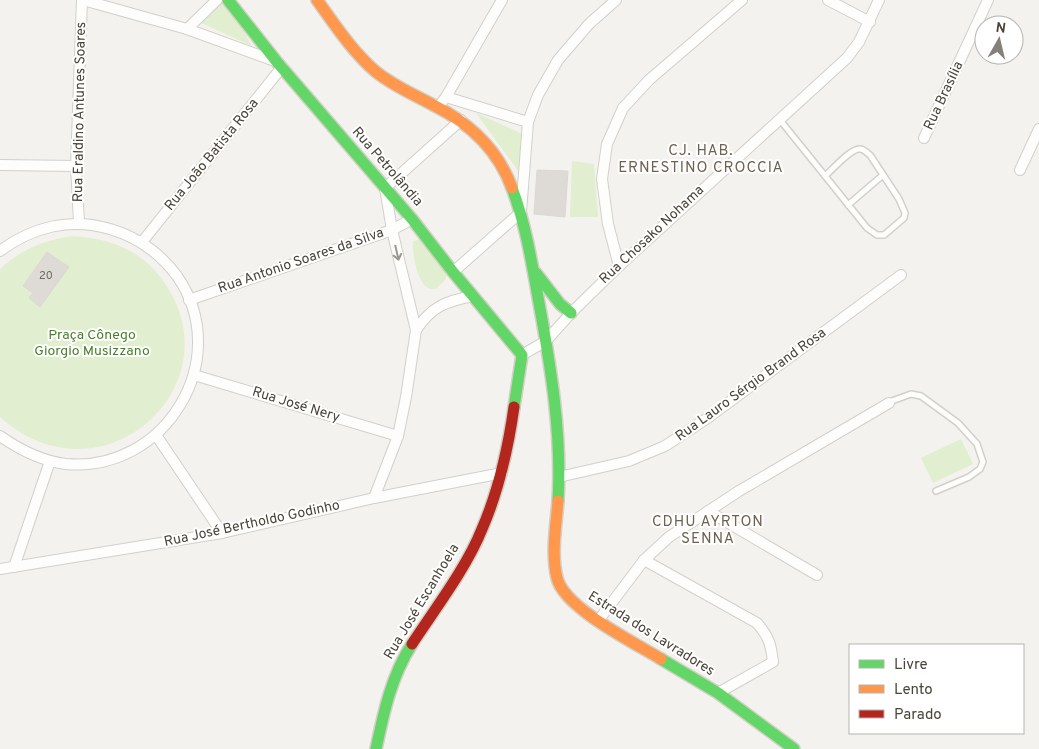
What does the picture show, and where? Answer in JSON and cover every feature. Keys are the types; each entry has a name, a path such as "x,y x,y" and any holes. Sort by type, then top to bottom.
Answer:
{"street":[{"path":"83,0 187,29 279,64"},
{"name":"Rua Eraldino Antunes Soares","path":"79,223 76,166 83,0"},
{"path":"187,29 217,0"},
{"name":"Rua Petrolândia","path":"228,0 279,64 412,219 522,355"},
{"name":"Estrada dos Lavradores","path":"316,0 349,45 376,72 406,91 461,120 479,136 497,157 508,180 520,212 533,269 546,341 555,407 559,477 554,558 556,580 569,599 598,621 718,693 794,749"},
{"path":"438,107 446,97 502,0"},
{"path":"453,272 520,212 528,122 538,95 558,60 588,24 616,0"},
{"path":"619,266 608,224 602,179 606,144 623,108 649,80 742,0"},
{"path":"828,0 870,22"},
{"name":"Rua Chosako Nohama","path":"522,355 546,341 571,313 619,266 847,58 859,42 879,0"},
{"name":"Rua Brasília","path":"924,138 988,0"},
{"name":"Rua João Batista Rosa","path":"142,242 279,64"},
{"path":"446,97 528,122"},
{"path":"374,498 398,436 416,330 392,230 385,188 461,120"},
{"path":"1020,170 1039,128"},
{"path":"0,165 76,166"},
{"name":"Rua Antonio Soares da Silva","path":"190,300 392,230 412,219"},
{"path":"0,251 36,230 57,225 79,223 101,226 122,232 142,242 157,254 170,267 181,283 190,300 194,314 198,344 194,375 188,392 179,408 156,435 129,452 98,462 66,464 34,456 0,436"},
{"path":"533,269 546,288 571,313"},
{"name":"Rua Lauro Sérgio Brand Rosa","path":"559,477 629,460 664,446 709,417 901,275"},
{"path":"416,330 434,308 458,298 473,296"},
{"name":"Rua José Escanhoela","path":"376,749 387,697 405,655 466,560 482,530 502,473 510,436 522,355"},
{"name":"Rua José Nery","path":"194,375 398,436"},
{"path":"598,621 644,560 669,537 708,511 889,403"},
{"path":"156,435 222,533"},
{"path":"14,567 50,461"},
{"name":"Rua José Bertholdo Godinho","path":"0,569 222,533 374,498 502,473"},
{"path":"708,511 817,575"},
{"path":"644,560 756,623 767,635 772,646 773,662 718,693"}],"lane":[{"path":"779,119 848,205 871,232 884,235 904,218 905,213 900,200 870,155 860,149 853,150 825,176"},
{"path":"848,205 884,175"},
{"path":"889,403 911,394 921,396 958,423 977,444 983,462 980,469 970,477 936,492"}],"green space":[{"path":"221,0 226,0 252,46 197,21"},
{"path":"476,113 523,134 521,175"},
{"path":"572,161 594,164 598,217 570,217"},
{"name":"Praça Cônego Giorgio Musizzano","path":"73,236 113,243 136,254 156,271 164,282 182,321 183,360 171,394 147,423 116,442 78,449 39,442 0,417 0,269 34,246"},
{"path":"413,241 426,241 446,270 446,279 436,289 424,285 418,274 413,246"},
{"path":"961,439 973,464 933,483 921,458"}],"building":[{"path":"537,170 568,171 565,217 534,214"},
{"path":"47,252 69,267 40,307 29,298 33,293 23,286"}],"traffic: fast":[{"path":"228,0 277,62 412,219 522,355 514,407"},
{"path":"512,188 528,245 555,402 559,476 558,501"},
{"path":"536,273 560,304 571,313"},
{"path":"376,749 393,682 412,644"},
{"path":"661,659 718,693 794,749"}],"traffic: slow":[{"path":"317,0 351,46 375,71 397,86 448,113 482,140 499,162 512,188"},
{"path":"558,501 554,559 557,578 562,589 586,613 661,659"}],"traffic: jam":[{"path":"412,644 459,573 476,543 502,469 514,407"}],"district":[{"name":"CJ. HAB. ERNESTINO CROCCIA","path":"701,160"},
{"name":"CDHU AYRTON SENNA","path":"708,530"}]}
